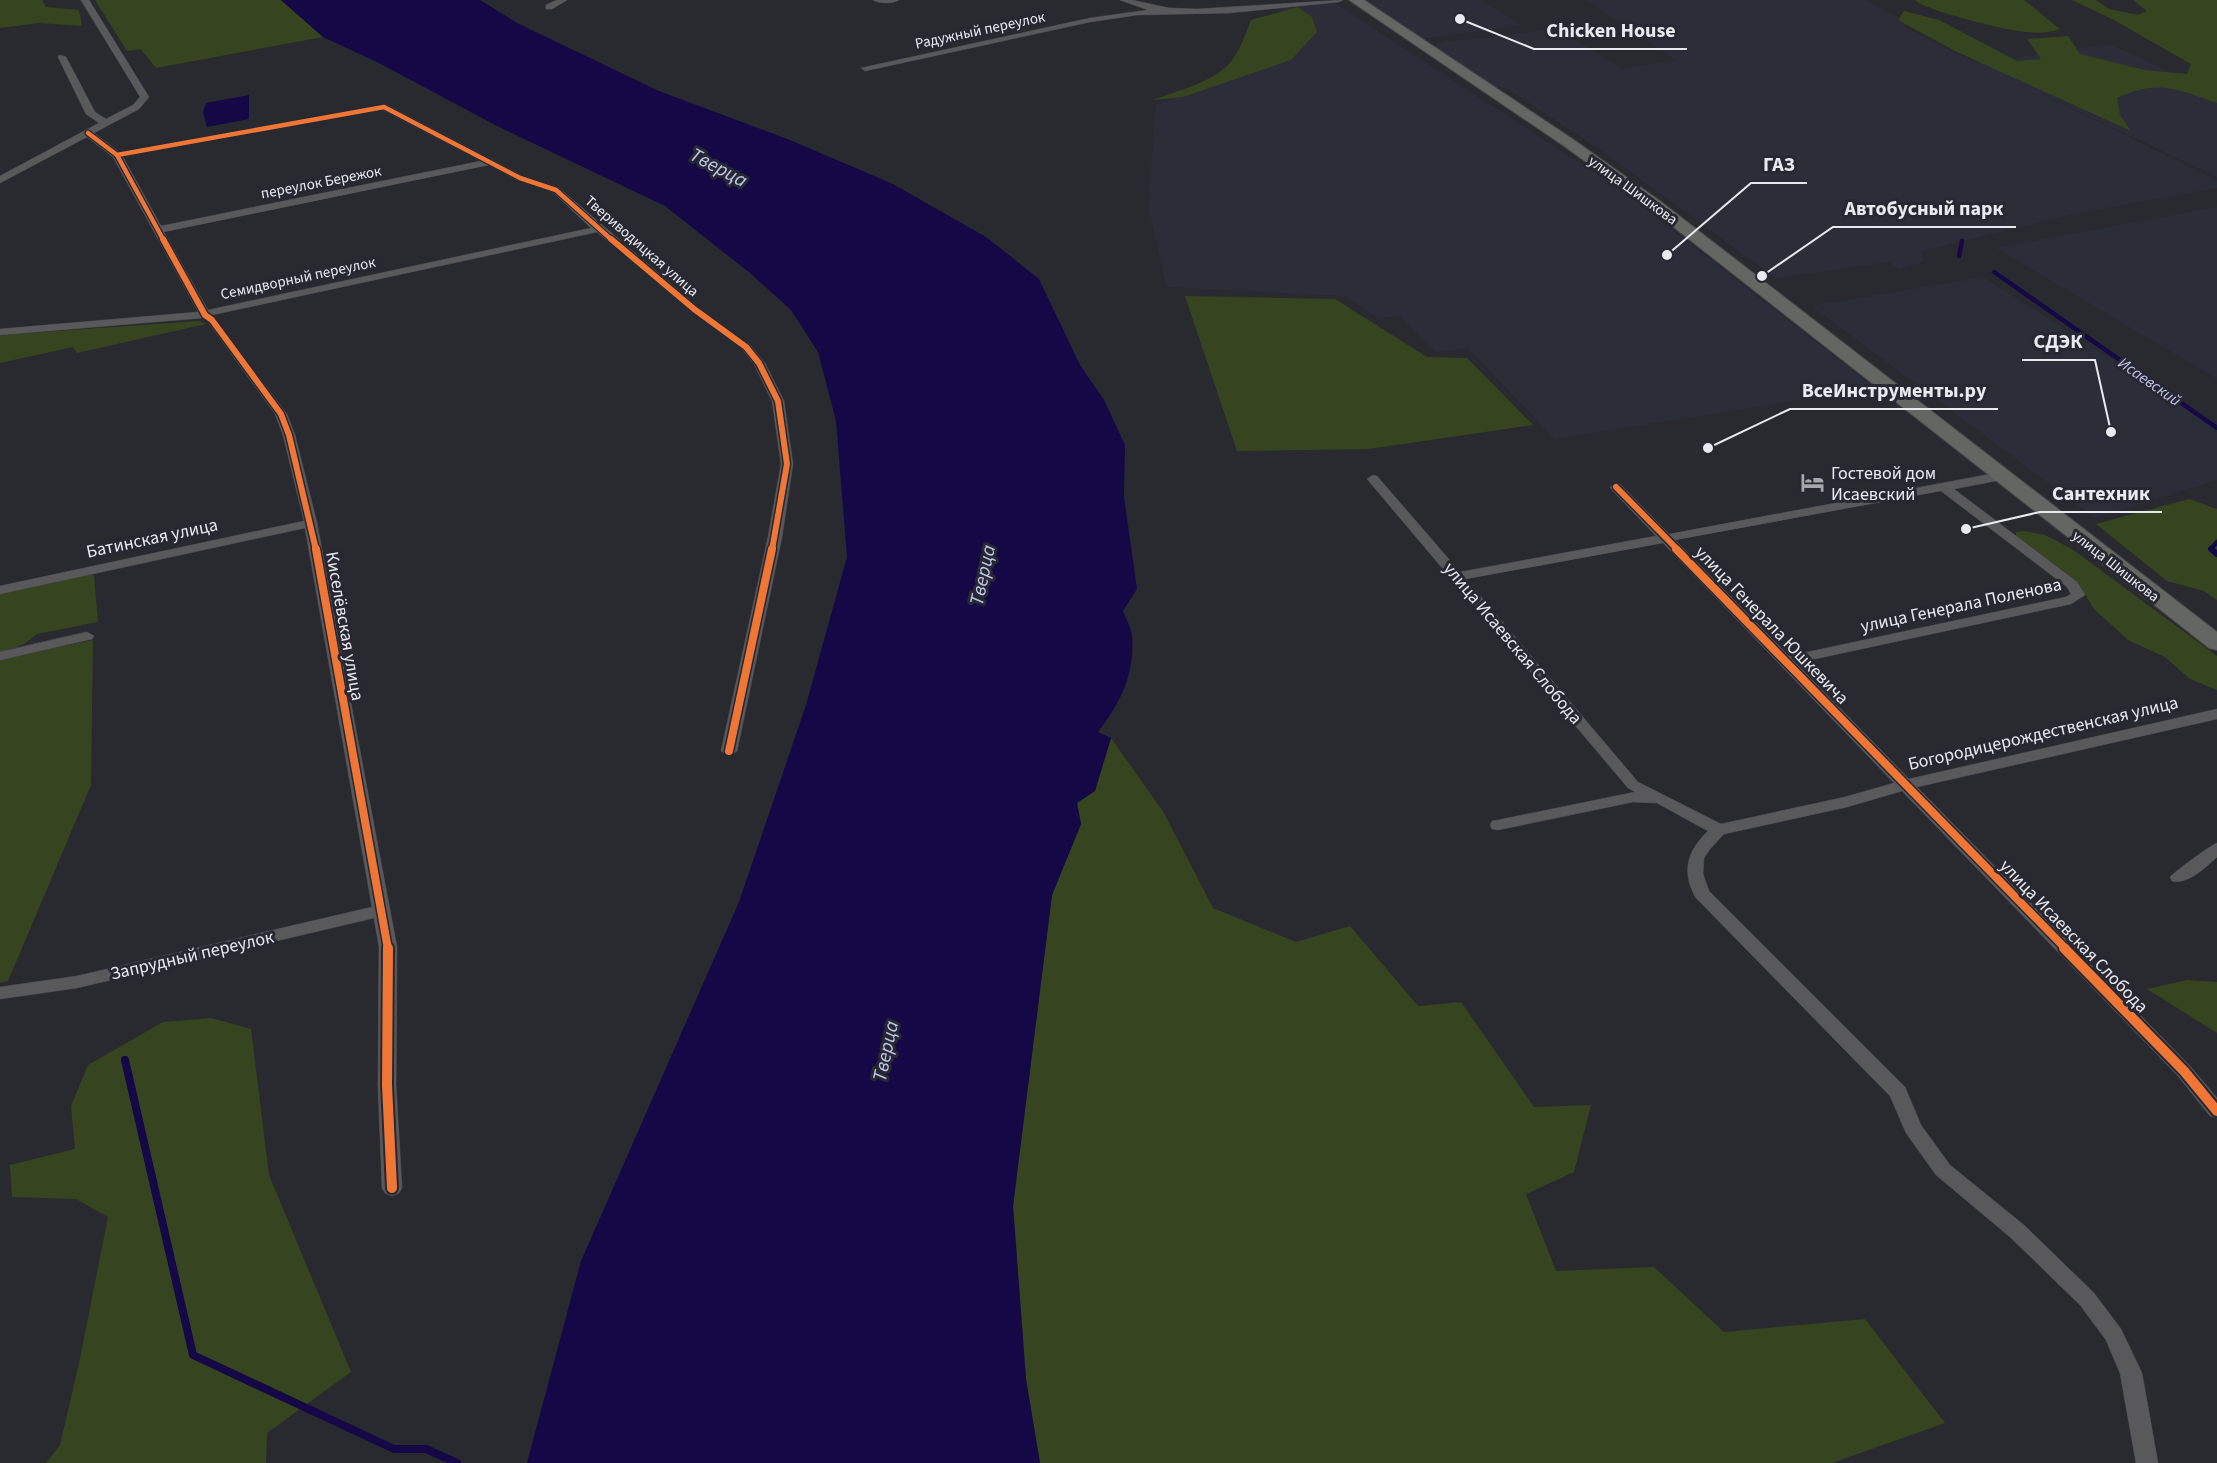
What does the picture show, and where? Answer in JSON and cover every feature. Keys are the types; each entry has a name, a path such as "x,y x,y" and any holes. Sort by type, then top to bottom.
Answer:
{"main road":[{"name":"улица Шишкова","path":"1355,0 1569,143 1654,204 2217,643"},
{"name":"улица Шишкова","path":"2184,619 2217,637"}],"street":[{"path":"0,180 136,107 145,97 85,0"},
{"path":"549,7 563,0"},
{"path":"877,0 895,0"},
{"path":"1124,0 1140,7 1172,11 1233,9 1339,0"},
{"name":"Радужный переулок","path":"865,68 1090,20 1137,13 1172,11"},
{"path":"62,57 91,114 106,123"},
{"name":"Твериводицкая улица","path":"117,155 384,107 520,178 556,190 694,309 746,347 759,363 778,401 788,464 775,537 729,751"},
{"name":"Киселёвская улица","path":"88,133 117,155 205,315 212,320 281,414 292,446 311,523 388,947 387,1085 392,1188"},
{"name":"переулок Бережок","path":"158,230 491,162"},
{"name":"Семидворный переулок","path":"0,332 205,315 219,310 599,229"},
{"path":"1456,577 2002,476"},
{"name":"улица Исаевская Слобода","path":"1373,479 1634,785 1660,798"},
{"name":"улица Генерала Юшкевича","path":"1616,487 1907,784"},
{"name":"улица Генерала Поленова","path":"1786,661 2071,600 2078,595 2072,585 1944,487"},
{"name":"Батинская улица","path":"0,590 311,523"},
{"path":"0,656 87,636"},
{"name":"Богородицерождественская улица","path":"1719,830 1847,802 1907,784 2217,714"},
{"name":"улица Исаевская Слобода","path":"1907,784 2175,1062 2217,1111"},
{"path":"1498,825 1633,797 1660,798 1719,830 1697,852 1694,862 1695,877 1702,894 1898,1092 1913,1128 1943,1170 2017,1231 2087,1299 2114,1335 2131,1373 2147,1463"},
{"path":"2178,877 2195,867 2217,848"},
{"name":"Запрудный переулок","path":"0,993 77,982 382,910"}],"shaded area":[{"path":"1362,0 1480,0 1522,25 1421,39"},
{"path":"1586,0 1866,0 1912,24 1902,26 1977,63 2109,44 2217,93 2217,177 2011,79 2217,180 2217,188 2074,214 1922,251 1923,262 1900,269 1888,262 1776,278 1599,149 1505,87 1493,89 1430,47 1446,41 1481,39 1556,28 1623,69 1676,60"},
{"path":"1333,2 1621,190 1875,388 1555,439 1468,348 1437,352 1400,316 1377,318 1345,296 1166,287 1148,204 1156,105 1244,71 1298,24 1280,9"},
{"path":"2217,207 2217,379 1996,248"},
{"path":"1983,277 2217,426 2217,480 2095,518 1812,306"}],"green space":[{"path":"0,0 42,0 46,7 79,10 82,26 39,23 0,28"},
{"path":"95,0 281,0 323,37 156,68 141,49 127,51"},
{"path":"1915,0 2024,0 2060,29 2040,33 2009,30 1947,14"},
{"path":"2072,0 2096,0 2109,9 2138,15 2147,11 2133,0 2217,0 2217,103 2167,88 2132,92 2117,98 2120,115 2131,131 1955,51 1898,20 1904,11 1939,20 2017,61 2041,59 2027,39 2068,36 2080,54 2145,70 2187,74 2191,64 2112,19"},
{"path":"1298,7 1312,17 1317,32 1291,60 1183,97 1153,100 1196,84 1226,67 1238,50 1251,20"},
{"path":"1185,296 1335,299 1427,357 1467,358 1533,425 1369,449 1237,451"},
{"path":"199,321 206,324 77,353 73,347 0,363 0,335"},
{"path":"2189,499 2217,509 2217,600 2204,591 2167,581 2096,524"},
{"path":"2025,531 2045,535 2072,549 2217,656 2217,690 2190,679 2165,657 2128,640 2094,609 2086,596 2074,585 2016,539 2016,532"},
{"path":"87,573 94,576 98,622 37,634 24,644 0,653 0,592"},
{"path":"93,640 91,785 8,981 0,983 0,659"},
{"path":"1111,738 1164,813 1213,908 1296,942 1350,926 1418,1006 1461,1002 1534,1107 1591,1105 1574,1172 1526,1194 1556,1271 1654,1267 1724,1332 1865,1319 1945,1423 1832,1463 1040,1463 1026,1379 1013,1206 1052,895 1081,824 1077,802 1095,791"},
{"path":"2187,980 2217,982 2217,1033 2147,989"},
{"path":"211,1018 251,1029 269,1175 351,1372 267,1433 266,1463 46,1463 60,1445 108,1217 76,1199 12,1197 10,1165 75,1149 71,1106 88,1065 163,1022"}],"water":[{"name":"Тверца","path":"281,0 480,0 519,24 659,91 790,140 893,184 986,237 1039,279 1080,365 1104,400 1125,445 1124,497 1137,589 1123,611 1132,637 1128,676 1113,711 1098,732 1111,738 1095,791 1077,803 1081,824 1052,895 1013,1206 1026,1379 1040,1463 527,1463 581,1261 739,902 806,705 847,557 836,421 818,352 791,310 750,273 665,206 497,126 379,63 323,37"},
{"path":"249,95 249,119 207,127 203,112 206,103"}],"waterway":[{"name":"Исаевский","path":"1959,256 1962,241"},
{"name":"Исаевский","path":"1994,272 2217,428"},
{"name":"Исаевский","path":"2211,549 2217,542"},
{"name":"Исаевский","path":"2211,549 2217,554"},
{"path":"125,1060 193,1355 394,1449 426,1449 457,1463"}],"cycle path":[{"path":"117,155 384,107 520,178 556,190 694,309 746,347 759,363 778,401 787,464 775,537 729,751"},
{"path":"88,133 117,155 205,315 212,320 281,414 289,435 311,523 388,947 387,1085 392,1188"},
{"path":"1616,487 2184,1071 2217,1111"}],"place":[{"name":"Chicken House","path":"1460,19"},
{"name":"ГАЗ","path":"1667,255"},
{"name":"Автобусный парк","path":"1762,276"},
{"name":"СДЭК","path":"2111,432"},
{"name":"ВсеИнструменты.ру","path":"1708,448"},
{"name":"Гостевой дом Исаевский","path":"1813,483"},
{"name":"Сантехник","path":"1966,529"}]}
